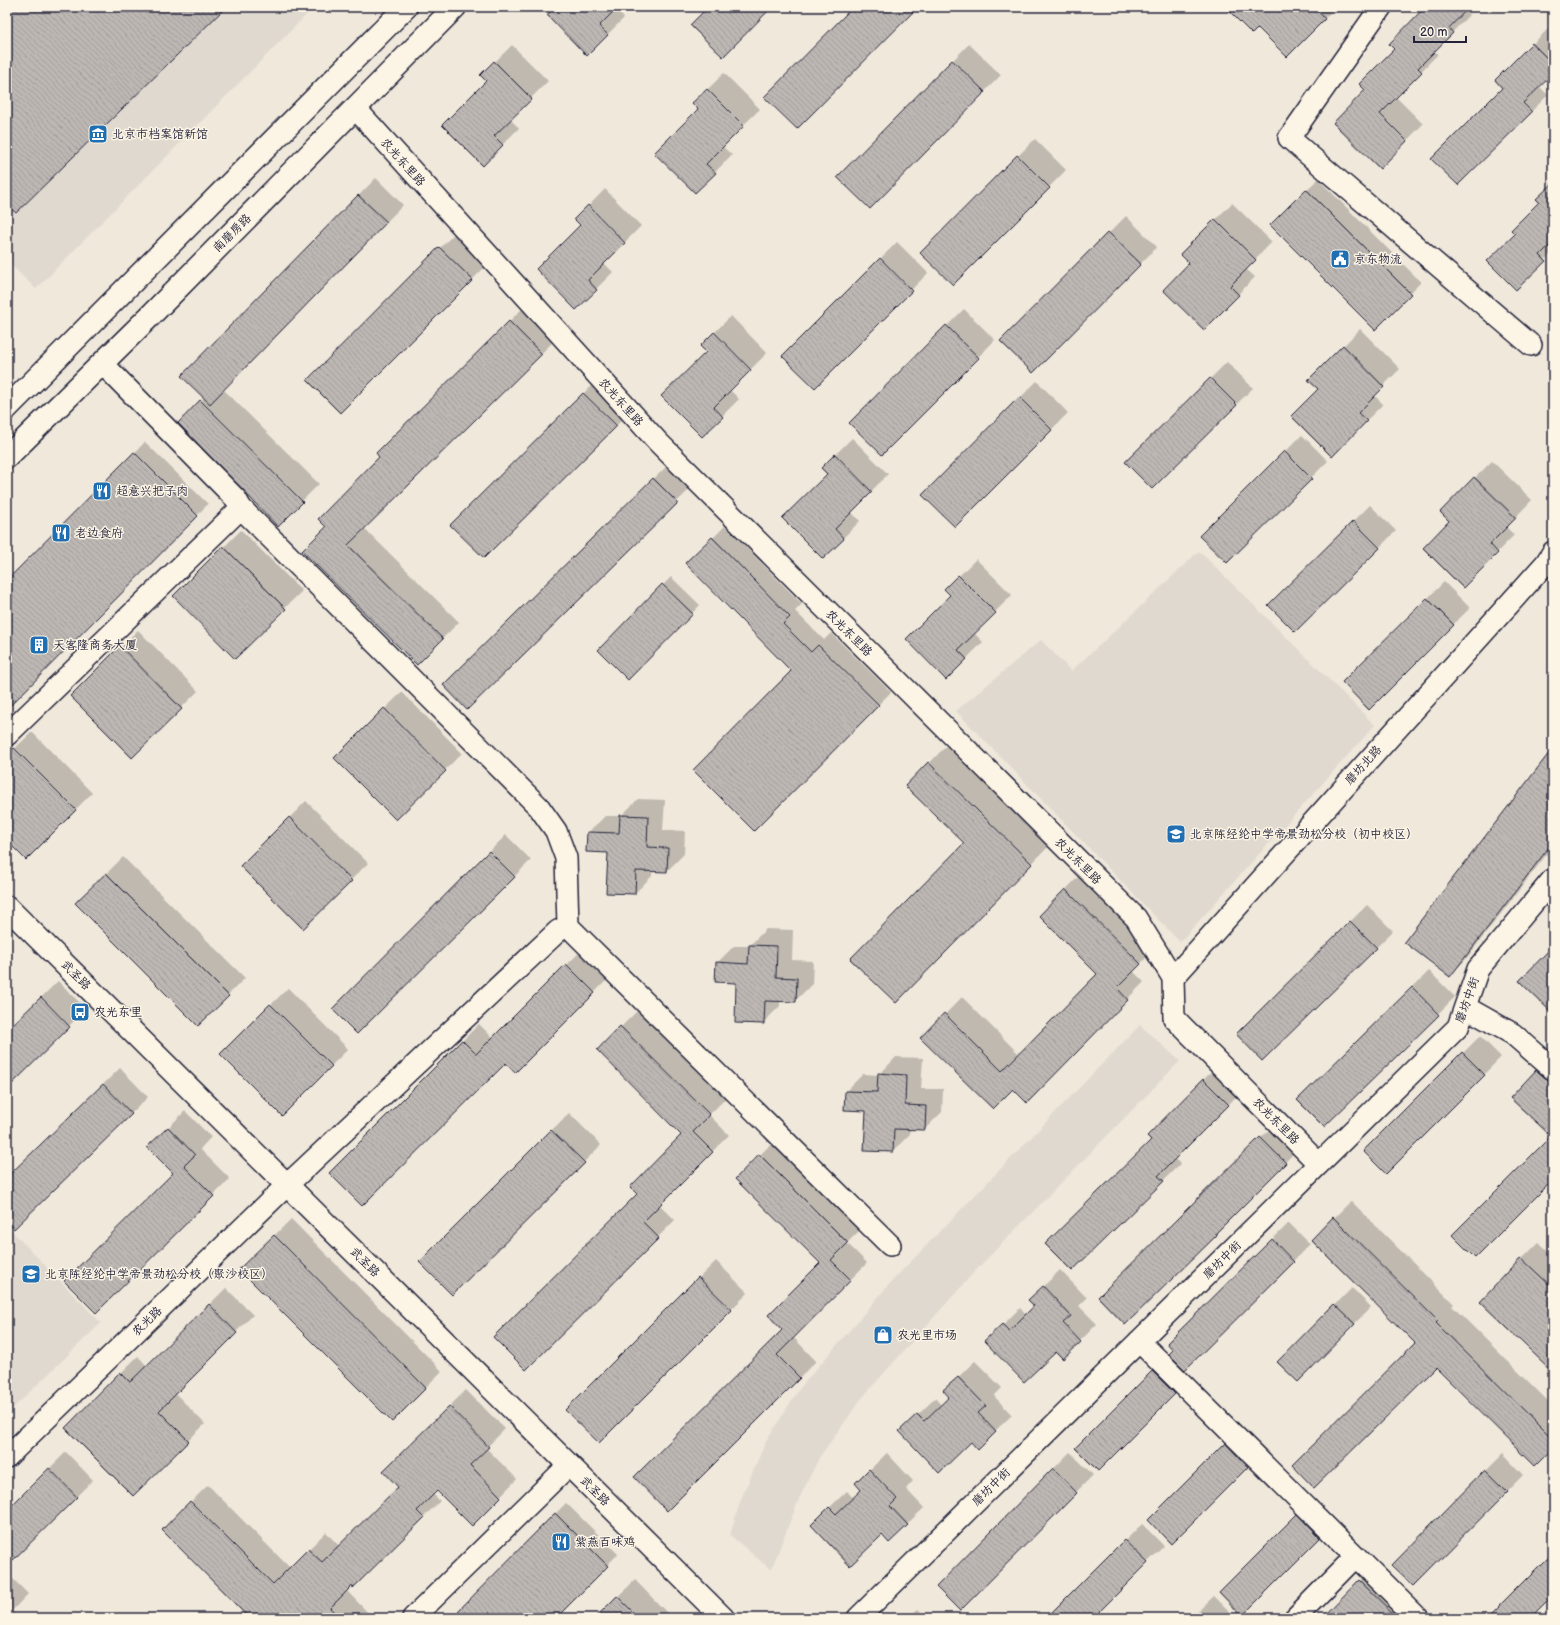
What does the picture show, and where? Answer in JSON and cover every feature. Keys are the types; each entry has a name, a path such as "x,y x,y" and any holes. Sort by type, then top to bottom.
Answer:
{"main road":[{"path":"7,408 406,7"},
{"name":"南磨房路","path":"7,458 455,7"},
{"name":"武圣路","path":"7,906 723,1618"}],"street":[{"path":"1381,7 1288,138 1531,345"},
{"name":"农光东里路","path":"355,108 658,442 1136,918 1173,978 1174,1018 1319,1164"},
{"path":"102,363 236,499 241,508 539,806 556,831 566,858 568,926 890,1245"},
{"path":"7,735 241,508"},
{"name":"磨坊北路","path":"1173,978 1546,563 1553,552"},
{"name":"磨坊中街","path":"858,1618 1458,1027 1478,969 1553,878"},
{"name":"农光路","path":"7,1457 288,1185 558,931 568,926"},
{"path":"1465,1007 1513,1034 1553,1069"},
{"path":"1139,1341 1418,1618"},
{"path":"413,1618 569,1465"},
{"path":"1295,1618 1356,1556"}],"shaded area":[{"name":"北京市档案馆新馆","path":"7,7 314,7 36,289 7,261"},
{"name":"北京陈经纶中学帝景劲松分校（初中校区）","path":"1199,551 1375,725 1180,942 956,711 1041,640 1071,671"},
{"name":"农光里市场","path":"1140,1025 1180,1061 977,1269 861,1399 819,1458 799,1499 771,1570 730,1535 741,1499 766,1441 800,1388 892,1281"},
{"name":"北京陈经纶中学帝景劲松分校（聚沙校区）","path":"7,1226 101,1323 7,1414"}],"building":[{"path":"7,7 226,7 16,213 7,205"},
{"path":"555,7 618,7 599,26 608,35 587,56 547,15"},
{"path":"708,7 772,7 723,57 690,25"},
{"path":"853,7 918,7 797,129 764,97"},
{"path":"1225,7 1314,7 1325,19 1287,57 1258,28 1252,34"},
{"path":"1425,7 1469,7 1449,28 1453,33 1418,68 1422,72 1380,114 1407,141 1380,169 1333,123 1365,90 1359,84 1394,49 1389,44"},
{"path":"1532,43 1553,64 1553,74 1523,103 1532,112 1458,185 1431,159 1502,88 1495,80"},
{"path":"952,60 985,92 870,209 837,177"},
{"path":"494,61 532,99 494,136 503,145 483,166 442,125 486,81 480,75"},
{"path":"707,89 744,126 706,164 716,173 695,193 654,153 698,109 692,103"},
{"path":"1017,155 1050,188 953,285 920,253"},
{"path":"1553,183 1553,242 1540,255 1546,261 1516,290 1487,261 1515,234 1511,230 1539,202 1536,199"},
{"name":"京东物流","path":"1306,189 1411,294 1375,330 1270,225"},
{"path":"358,195 387,222 210,404 181,376"},
{"path":"588,205 625,243 588,280 597,290 576,310 536,269 580,225 574,219"},
{"path":"1215,219 1256,260 1230,286 1239,295 1204,330 1163,290 1189,263 1180,254"},
{"path":"1108,232 1141,264 1033,373 1000,341"},
{"path":"439,247 473,280 340,413 307,380"},
{"path":"880,258 912,291 815,388 782,356"},
{"path":"509,321 542,354 348,545 443,639 417,665 302,551 326,527 318,519 379,457 376,453"},
{"path":"946,325 979,358 882,455 849,423"},
{"path":"714,332 751,370 714,407 723,417 702,437 661,396 706,352 700,346"},
{"path":"1343,345 1384,387 1358,413 1367,421 1332,457 1291,416 1318,389 1308,380"},
{"path":"1210,378 1237,405 1152,489 1125,462"},
{"path":"583,393 617,426 484,558 450,525"},
{"path":"1019,397 1052,430 955,527 922,495"},
{"path":"200,400 303,502 278,527 178,423"},
{"path":"1284,451 1312,479 1227,563 1199,536"},
{"name":"天客隆商务大厦","path":"134,452 198,516 7,709 7,580"},
{"path":"835,454 872,492 835,529 844,539 823,559 782,518 827,474 821,468"},
{"path":"1474,477 1516,518 1490,544 1498,553 1463,588 1423,548 1449,521 1440,512"},
{"path":"653,478 678,503 467,710 443,685"},
{"path":"1353,521 1380,548 1295,632 1268,605"},
{"path":"712,537 790,617 783,624 811,652 818,645 879,705 754,831 693,770 791,671 685,563"},
{"path":"223,546 286,609 235,659 173,596"},
{"path":"958,575 996,613 958,650 967,659 946,680 906,639 950,595 944,589"},
{"path":"662,584 693,614 628,680 598,650"},
{"path":"1427,598 1454,625 1369,710 1342,682"},
{"path":"120,646 182,709 132,758 70,696"},
{"path":"384,708 446,771 396,820 334,758"},
{"path":"14,748 76,810 26,860 7,841 7,755"},
{"path":"1553,748 1553,842 1450,977 1404,942"},
{"path":"928,762 1032,864 896,1003 850,959 964,843 905,786"},
{"path":"620,815 648,816 647,847 668,848 667,872 636,871 635,894 606,893 608,853 586,852 587,832 619,833"},
{"path":"289,817 352,881 303,929 240,866"},
{"path":"489,851 515,877 357,1034 332,1009"},
{"path":"106,873 229,996 198,1026 75,903"},
{"path":"1065,889 1141,964 1117,988 1128,1000 1027,1103 1013,1089 993,1109 920,1038 944,1013 1002,1071 1097,974 1039,916"},
{"path":"1350,921 1377,948 1262,1061 1236,1034"},
{"path":"749,945 777,946 776,977 797,978 796,1002 765,1001 764,1024 735,1023 736,983 715,982 716,962 748,964"},
{"path":"1553,946 1553,1014 1519,981"},
{"path":"566,964 595,993 515,1073 506,1063 362,1206 329,1173 462,1040 476,1054"},
{"path":"1412,987 1439,1015 1324,1127 1297,1100"},
{"path":"41,997 70,1027 7,1089 7,1030"},
{"path":"270,1004 332,1066 282,1116 220,1054"},
{"path":"620,1026 710,1115 693,1132 713,1152 643,1222 659,1238 526,1370 493,1337 637,1194 630,1187 681,1135 597,1050"},
{"path":"1462,1052 1485,1075 1386,1174 1363,1151"},
{"path":"1536,1070 1545,1078 1553,1081 1553,1180 1475,1258 1452,1235 1551,1136 1510,1098"},
{"path":"878,1073 906,1075 905,1105 926,1106 925,1130 894,1129 893,1152 864,1151 866,1111 844,1110 845,1091 877,1092"},
{"path":"1203,1079 1229,1105 1158,1176 1164,1181 1072,1271 1045,1244 1151,1140 1147,1136"},
{"path":"103,1084 132,1114 14,1229 7,1221 7,1177"},
{"path":"168,1127 195,1155 184,1166 214,1196 96,1313 64,1281 173,1173 147,1147"},
{"path":"551,1130 585,1163 452,1295 419,1262"},
{"path":"1260,1137 1286,1163 1216,1233 1217,1235 1125,1325 1098,1297"},
{"path":"759,1154 848,1243 831,1260 851,1280 777,1355 800,1378 667,1511 634,1477 782,1330 768,1315 820,1263 735,1179"},
{"path":"1333,1217 1438,1321 1436,1323 1553,1439 1553,1448 1535,1466 1436,1368 1314,1488 1292,1465 1415,1343 1311,1240"},
{"path":"274,1235 426,1388 392,1422 239,1269"},
{"path":"1272,1239 1294,1262 1185,1370 1169,1354 1173,1350 1167,1343"},
{"path":"1521,1258 1553,1288 1553,1372 1480,1302"},
{"path":"698,1277 732,1310 599,1443 565,1410"},
{"path":"1043,1286 1071,1316 1063,1323 1081,1342 1063,1359 1056,1352 1024,1382 984,1341 1002,1324 1009,1331 1034,1306 1028,1300"},
{"path":"209,1304 237,1333 159,1411 189,1441 133,1496 65,1428 120,1372 130,1382"},
{"path":"1334,1304 1355,1324 1298,1382 1277,1362"},
{"path":"1152,1371 1175,1394 1098,1471 1075,1448"},
{"path":"958,1377 986,1406 978,1413 996,1432 978,1450 971,1442 939,1473 899,1431 917,1414 924,1421 949,1397 943,1390"},
{"path":"449,1406 489,1447 470,1465 501,1497 472,1526 437,1491 417,1511 424,1518 353,1588 352,1586 330,1608 340,1618 249,1618 162,1530 190,1501 273,1584 308,1549 322,1562 398,1487 383,1471"},
{"path":"1225,1443 1248,1467 1171,1544 1148,1520"},
{"path":"49,1468 77,1497 7,1566 7,1510"},
{"path":"1053,1468 1077,1493 960,1611 936,1587"},
{"path":"869,1469 897,1499 890,1506 908,1525 889,1543 882,1535 850,1566 811,1525 829,1507 836,1514 861,1490 855,1483"},
{"path":"1485,1470 1507,1492 1414,1586 1392,1565"},
{"path":"555,1513 608,1566 556,1618 464,1618 458,1611"},
{"path":"1297,1514 1320,1538 1242,1616 1219,1592"},
{"path":"1124,1540 1148,1563 1093,1618 1046,1618"},
{"path":"1553,1552 1553,1596 1531,1618 1487,1618"},
{"path":"1359,1580 1398,1618 1322,1618"},
{"path":"617,1596 639,1618 595,1618"}],"place":[{"name":"北京市档案馆新馆","path":"98,134"},
{"name":"京东物流","path":"1340,259"},
{"name":"超意兴把子肉","path":"102,491"},
{"name":"老边食府","path":"61,533"},
{"name":"天客隆商务大厦","path":"39,645"},
{"name":"北京陈经纶中学帝景劲松分校（初中校区）","path":"1176,834"},
{"name":"农光东里","path":"80,1012"},
{"name":"北京陈经纶中学帝景劲松分校（聚沙校区）","path":"31,1274"},
{"name":"农光里市场","path":"883,1335"},
{"name":"紫燕百味鸡","path":"561,1542"}]}
